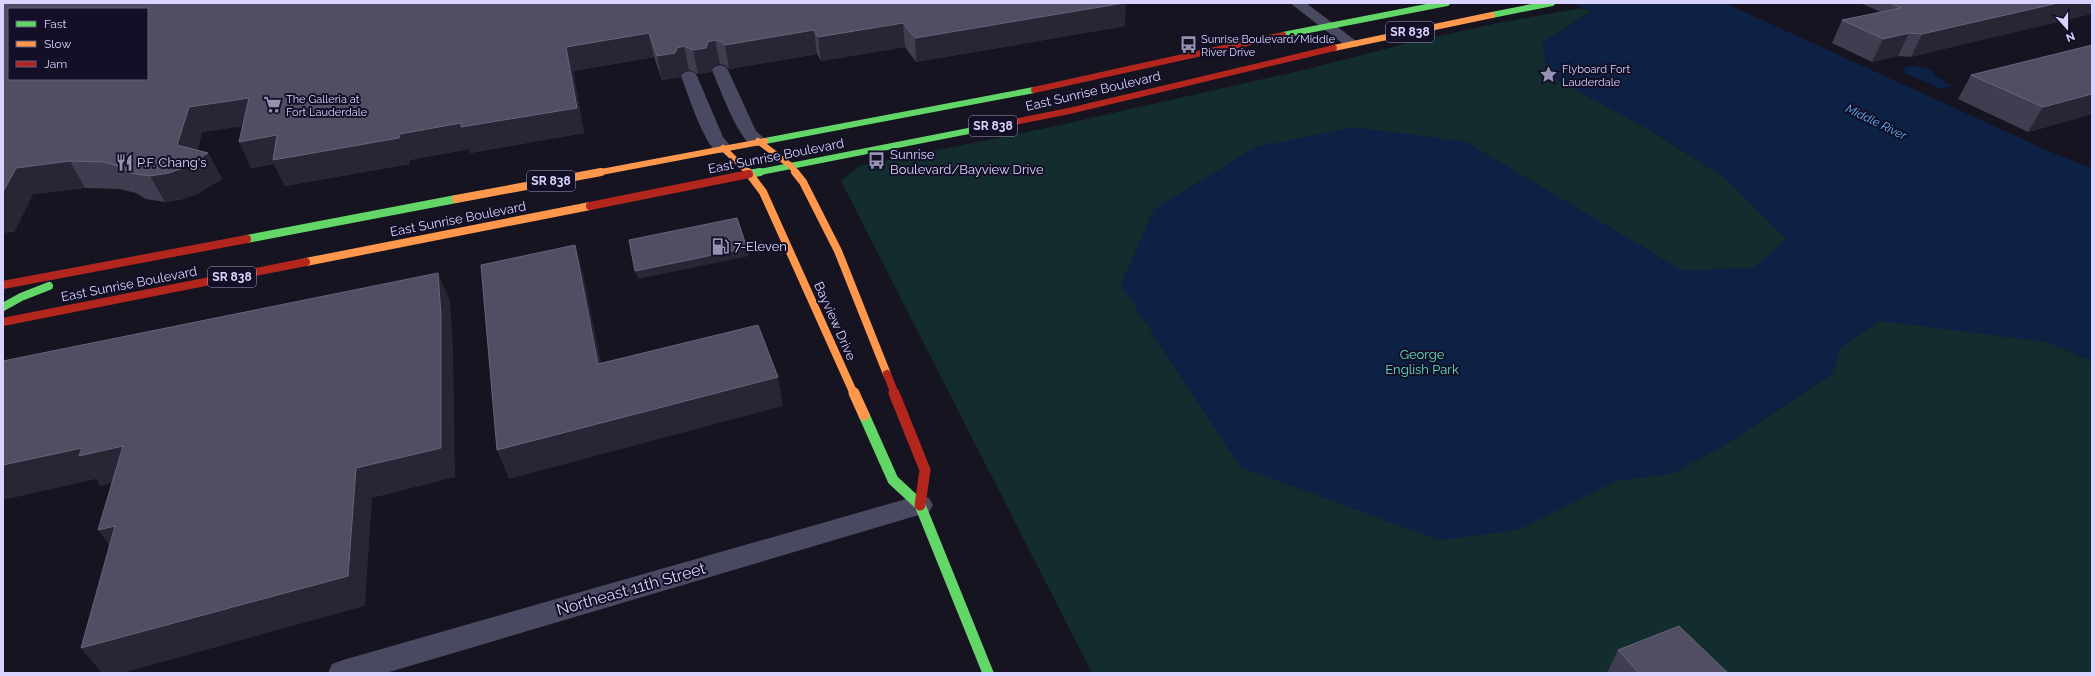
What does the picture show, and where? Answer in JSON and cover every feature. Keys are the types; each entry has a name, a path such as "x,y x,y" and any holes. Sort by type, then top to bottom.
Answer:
{"main road":[{"name":"East Sunrise Boulevard","path":"3,285 758,141 1019,93 1326,26 1447,3"},
{"name":"East Sunrise Boulevard","path":"3,322 1069,111 1352,44 1552,3"},
{"name":"Bayview Drive","path":"758,141 791,166 803,182 838,251 925,470 920,505"},
{"name":"Bayview Drive","path":"723,148 750,174 763,192 893,480 920,505 988,673"},
{"path":"3,308 21,297 97,267"}],"street":[{"path":"1280,3 1298,17 1326,26"},
{"path":"1297,3 1352,44"},
{"path":"720,70 749,133 758,141"},
{"path":"689,76 715,139 723,148"},
{"name":"Northeast 11th Street","path":"343,673 920,505"}],"green space":[{"name":"George English Park","path":"1582,8 1591,12 1543,42 1653,132 1722,176 2047,342 2092,361 2092,673 1092,673 841,181 859,166 1051,127 1308,69 1408,43 1502,22"}],"water":[{"name":"Middle River","path":"1572,3 1725,3 2053,153 2092,168 2092,361 2047,342 1879,321 1840,348 1832,374 1719,449 1671,474 1616,481 1518,530 1439,540 1240,467 1121,285 1154,209 1256,147 1355,127 1466,142 1682,270 1754,268 1786,239 1722,176 1653,132 1546,74 1543,42 1591,12"},
{"path":"1913,65 1934,71 1934,75 1952,86 1941,89 1905,73 1902,69"}],"building":[{"name":"The Galleria at Fort Lauderdale","path":"3,3 1124,3 915,38 903,23 818,37 814,30 725,45 722,42 715,40 708,42 706,48 693,50 684,46 677,48 675,53 657,56 649,33 566,47 577,108 461,127 461,123 400,134 399,138 273,160 277,135 239,142 249,98 189,107 177,145 208,153 183,168 169,173 150,176 131,173 121,167 104,162 70,161 16,168 3,192"},
{"path":"1890,3 2058,3 1922,34 1909,33 1883,39 1842,20 1901,8"},
{"path":"2092,45 2092,94 2043,107 1971,75"},
{"path":"737,218 747,248 635,271 629,240"},
{"path":"575,245 598,364 758,325 778,377 497,450 481,265"},
{"path":"438,273 441,316 441,448 356,468 348,576 81,648 115,526 98,530 123,446 79,456 82,448 3,465 3,361"},
{"path":"1679,626 1728,673 1639,673 1618,650"}],"traffic: fast":[{"path":"1283,35 1447,3"},
{"path":"1492,15 1552,3"},
{"path":"765,141 1034,90"},
{"path":"749,174 1009,123"},
{"path":"247,239 456,199"},
{"path":"3,307 21,297 49,286"},
{"path":"864,415 893,480 920,505 988,673"}],"traffic: slow":[{"path":"1334,48 1492,15"},
{"path":"758,141 791,166 803,182 838,251 887,374"},
{"path":"456,199 765,141"},
{"path":"723,148 750,174 763,192 864,415"},
{"path":"306,262 590,206"}],"traffic: jam":[{"path":"1034,90 1283,35"},
{"path":"1009,123 1069,111 1334,48"},
{"path":"590,206 749,174"},
{"path":"3,285 247,239"},
{"path":"3,322 306,262"},
{"path":"887,374 925,470 920,505"}],"place":[{"name":"Sunrise Boulevard/Middle River Drive","path":"1188,45"},
{"name":"Flyboard Fort Lauderdale","path":"1549,75"},
{"name":"The Galleria at Fort Lauderdale","path":"273,105"},
{"name":"Sunrise Boulevard/Bayview Drive","path":"877,161"},
{"name":"P.F. Chang's","path":"124,162"},
{"name":"7-Eleven","path":"721,246"}]}
